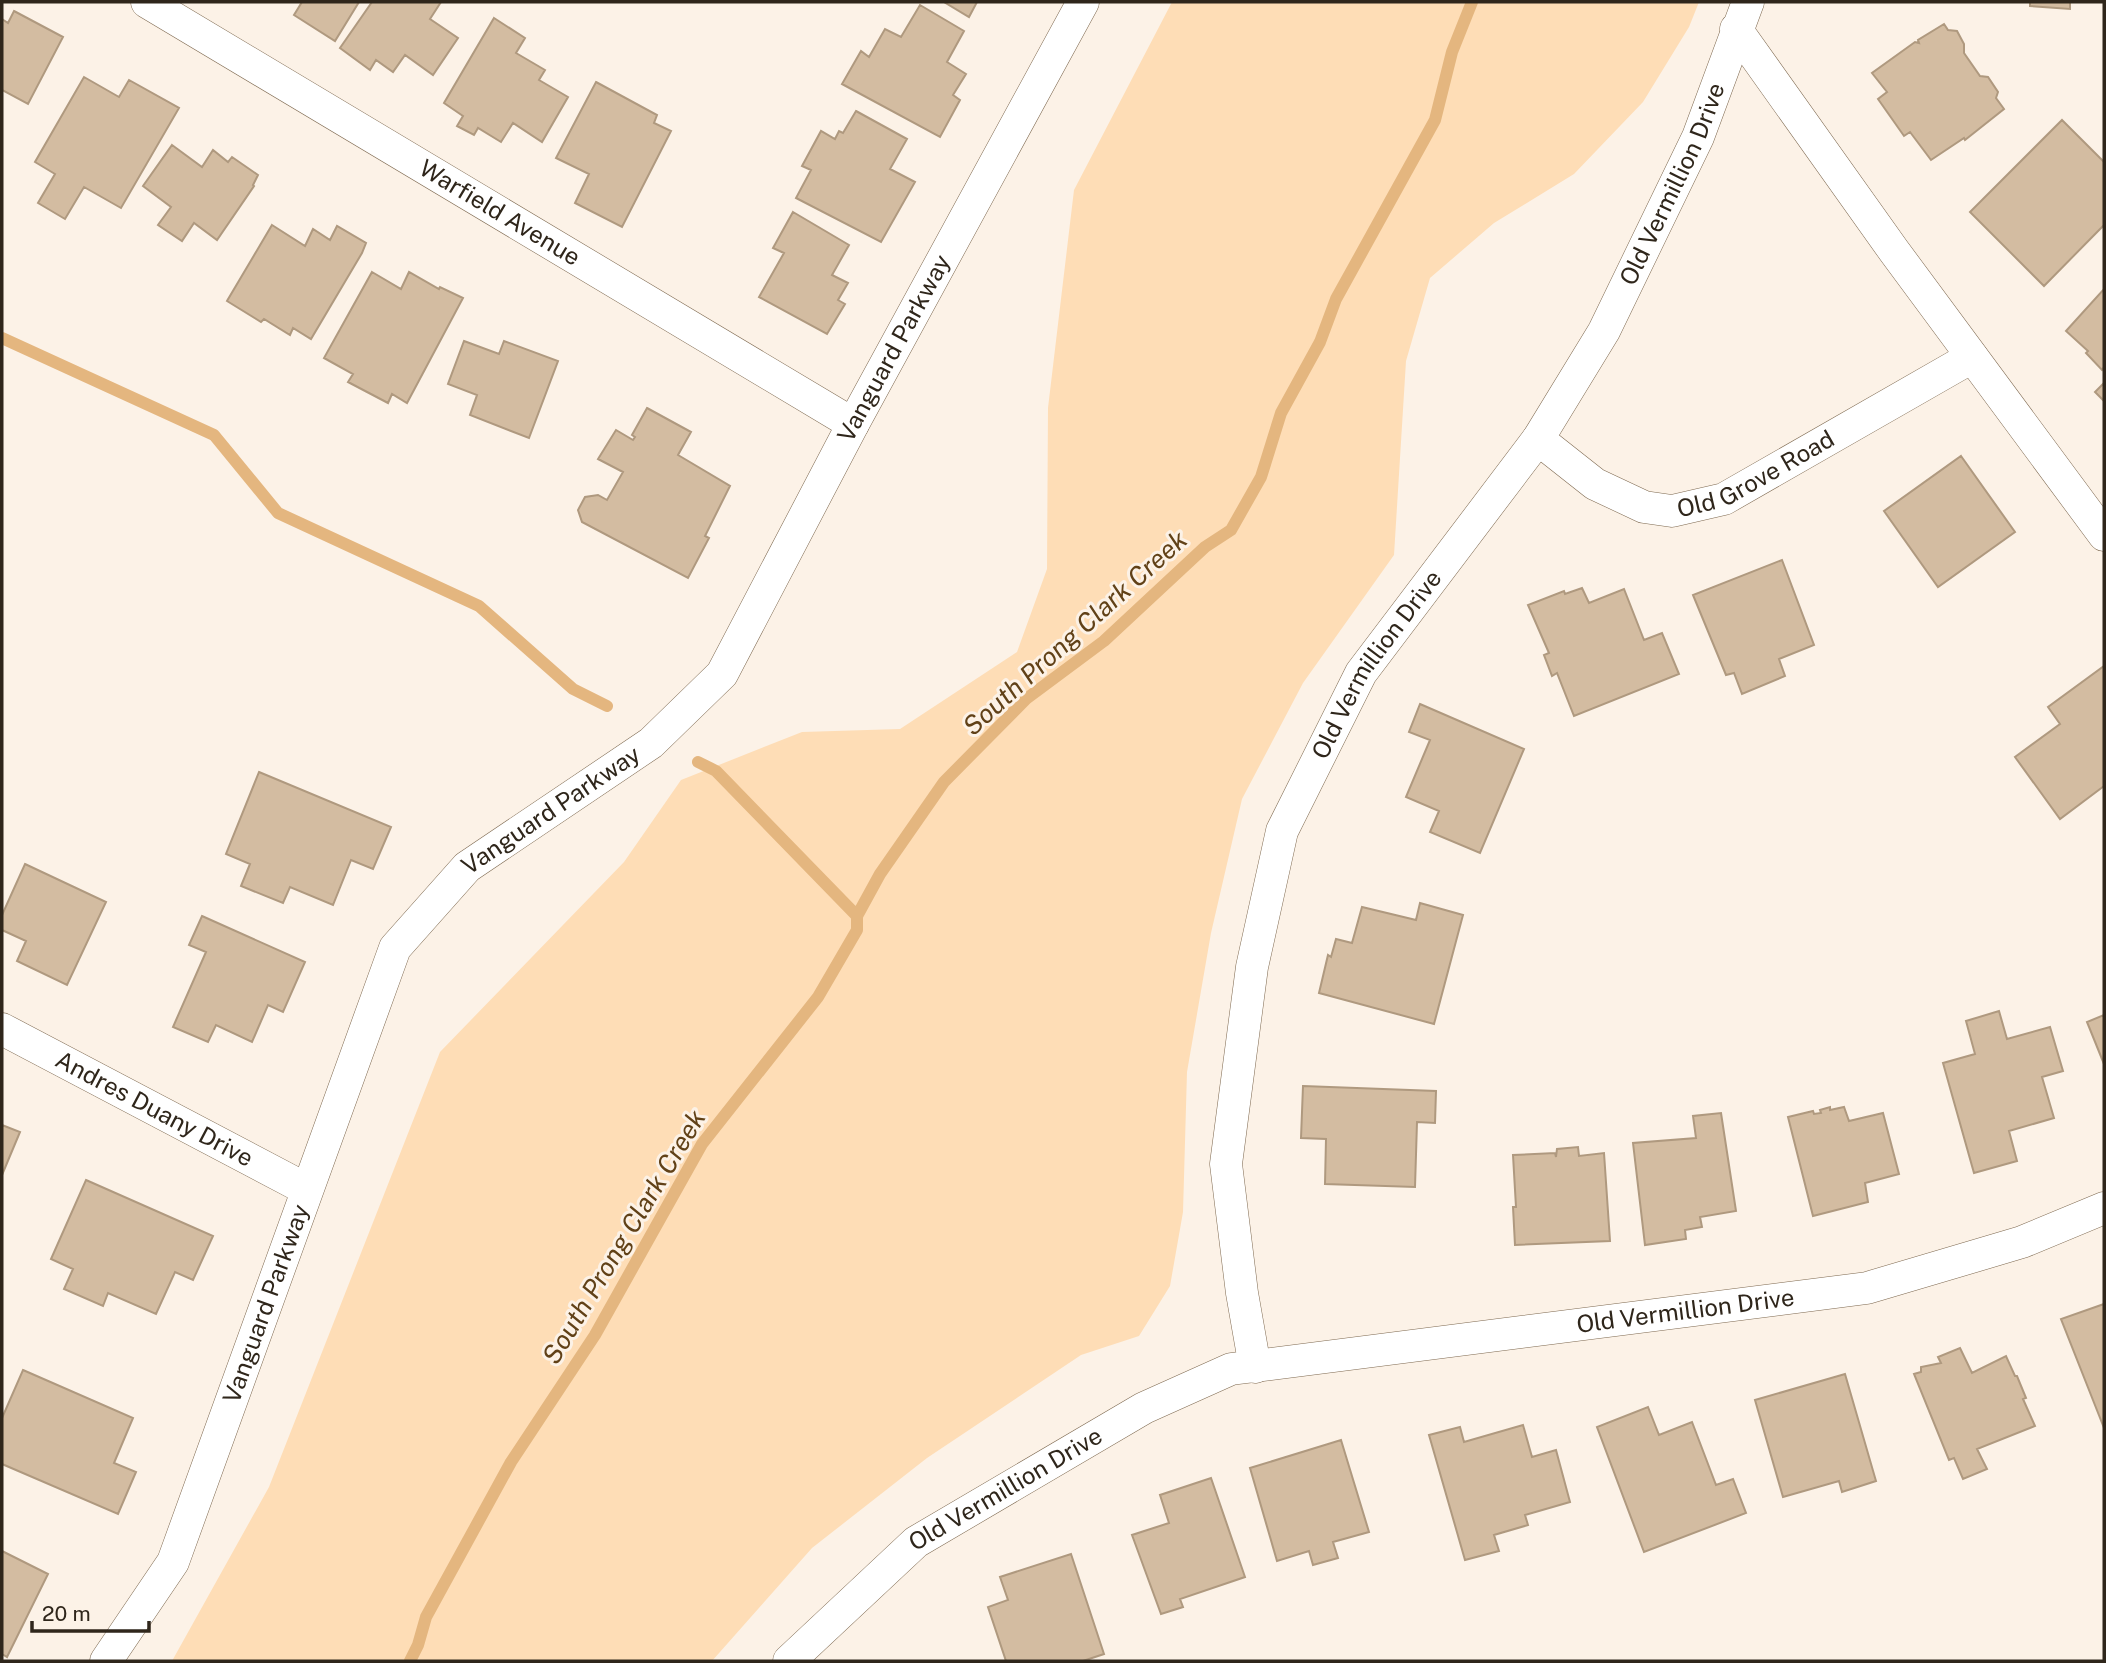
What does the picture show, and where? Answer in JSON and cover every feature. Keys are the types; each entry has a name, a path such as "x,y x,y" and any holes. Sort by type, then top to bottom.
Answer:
{"street":[{"name":"Warfield Avenue","path":"147,2 853,425"},
{"name":"Vanguard Parkway","path":"106,1661 173,1562 395,948 467,867 651,743 722,674 853,425 1083,2"},
{"name":"Old Vermillion Drive","path":"1742,16 1894,251 2104,535"},
{"name":"Old Vermillion Drive","path":"1255,1367 1242,1293 1226,1164 1252,967 1282,831 1361,673 1538,439 1604,331 1698,137 1742,16"},
{"name":"Old Grove Road","path":"1538,439 1595,484 1644,507 1672,511 1724,499 1972,358"},
{"name":"Andres Duany Drive","path":"2,1029 306,1189"},
{"name":"Old Vermillion Drive","path":"789,1661 916,1542 1144,1408 1231,1370 1867,1288 2022,1242 2104,1208"}],"shaded area":[{"path":"1172,2 1699,2 1689,27 1643,102 1574,174 1494,223 1430,278 1406,361 1394,555 1303,683 1242,799 1211,933 1187,1072 1183,1212 1170,1286 1139,1336 1081,1355 927,1458 812,1548 712,1661 172,1661 269,1487 440,1052 624,862 681,780 802,732 900,729 1017,652 1047,569 1048,408 1074,190"}],"building":[{"path":"302,2 359,2 335,41 294,15"},
{"path":"372,2 441,2 430,19 458,38 433,75 405,55 393,72 376,60 370,70 340,48"},
{"path":"944,2 977,2 969,17"},
{"path":"2030,2 2070,2 2070,9 2030,6"},
{"path":"920,5 964,31 947,62 966,74 953,95 960,100 940,137 842,84 861,51 869,57 885,29 901,37"},
{"path":"14,11 63,37 28,104 2,90 2,19 8,23"},
{"path":"494,18 525,38 516,53 545,70 539,80 568,97 542,142 513,123 501,142 478,128 474,135 457,126 463,116 444,103"},
{"path":"1944,24 1948,30 1957,31 1964,44 1964,53 1980,76 1988,77 1998,92 1996,98 2004,109 1965,140 1964,138 1931,160 1910,132 1904,136 1878,99 1887,92 1872,73"},
{"path":"84,77 119,97 129,80 179,108 121,208 84,187 65,219 38,203 55,174 35,162"},
{"path":"596,82 657,115 654,123 671,131 622,227 575,203 589,174 556,158"},
{"path":"856,111 907,139 890,169 915,182 881,242 796,198 811,170 802,166 821,131 835,139 839,131 843,133"},
{"path":"2062,120 2104,162 2104,225 2044,286 1970,212"},
{"path":"172,145 202,167 213,150 228,162 232,157 258,175 254,186 217,240 194,223 182,241 158,225 171,207 143,186"},
{"path":"793,212 849,245 832,275 848,283 838,300 845,304 827,334 759,297 784,253 773,248"},
{"path":"272,225 305,246 313,229 330,240 337,226 366,243 311,339 293,328 290,335 264,319 261,322 227,301"},
{"path":"372,272 401,289 409,272 439,289 440,287 463,298 407,403 392,394 388,403 348,382 353,374 324,358"},
{"path":"2104,289 2102,370 2086,353 2088,351 2066,331"},
{"path":"464,341 499,354 504,341 558,361 529,438 470,415 477,395 448,384"},
{"path":"2104,383 2104,401 2095,392"},
{"path":"647,408 691,432 678,455 730,486 705,536 709,538 688,578 582,522 578,510 585,497 598,495 607,500 623,472 598,459 616,430 633,440 635,437 632,435"},
{"path":"1961,456 2015,532 1938,587 1884,511"},
{"path":"1782,560 1814,645 1779,659 1785,676 1742,694 1734,673 1726,675 1693,595"},
{"path":"1582,588 1589,603 1624,589 1644,640 1662,633 1679,674 1574,716 1557,673 1552,676 1544,655 1549,653 1528,605 1564,591 1565,594"},
{"path":"2104,666 2104,786 2060,819 2015,757 2060,724 2048,707"},
{"path":"1420,704 1524,749 1480,853 1430,832 1439,811 1406,797 1430,740 1409,732"},
{"path":"259,772 391,827 373,869 351,860 333,905 290,887 283,903 241,886 250,864 226,854"},
{"path":"25,864 106,902 67,985 17,961 26,941 2,930 2,915"},
{"path":"1420,903 1463,915 1434,1024 1319,993 1328,955 1331,957 1336,939 1352,943 1362,907 1416,920"},
{"path":"202,916 305,962 283,1012 268,1005 252,1042 216,1025 208,1042 173,1027 206,952 189,945"},
{"path":"1999,1011 2007,1039 2050,1027 2063,1071 2042,1077 2054,1118 2009,1131 2017,1161 1974,1173 1943,1063 1975,1054 1966,1021"},
{"path":"2104,1015 2104,1064 2087,1022"},
{"path":"1303,1086 1436,1091 1435,1123 1417,1122 1415,1187 1325,1184 1326,1139 1301,1138"},
{"path":"1830,1107 1830,1110 1844,1107 1849,1121 1883,1113 1899,1174 1865,1183 1868,1202 1813,1216 1788,1117 1813,1111 1814,1114 1821,1113 1820,1110"},
{"path":"1721,1113 1736,1211 1700,1217 1702,1227 1685,1230 1686,1239 1645,1245 1633,1143 1696,1138 1693,1116"},
{"path":"2,1125 20,1132 2,1175"},
{"path":"1578,1147 1579,1156 1604,1153 1610,1241 1515,1245 1513,1155 1555,1153 1556,1157 1557,1149"},
{"path":"86,1180 213,1236 193,1280 175,1272 156,1314 108,1293 103,1306 64,1289 73,1269 51,1259"},
{"path":"2104,1304 2104,1428 2061,1319"},
{"path":"1960,1348 1972,1373 2006,1356 2017,1376 2026,1398 2023,1399 2035,1426 1977,1449 1987,1469 1963,1479 1954,1458 1949,1460 1914,1374 1921,1372 1921,1367 1941,1363 1938,1357"},
{"path":"23,1370 133,1418 114,1463 136,1472 118,1514 2,1464 2,1418"},
{"path":"1845,1374 1876,1481 1842,1492 1839,1481 1783,1497 1755,1400"},
{"path":"1648,1407 1659,1435 1692,1422 1716,1485 1733,1479 1746,1513 1644,1552 1597,1427"},
{"path":"1523,1425 1532,1457 1556,1450 1570,1502 1525,1515 1528,1525 1494,1535 1499,1551 1465,1560 1429,1435 1460,1427 1464,1442"},
{"path":"1341,1440 1369,1532 1333,1542 1338,1558 1313,1565 1309,1551 1277,1561 1250,1468"},
{"path":"1211,1478 1245,1577 1180,1599 1183,1607 1161,1614 1132,1535 1169,1523 1160,1495"},
{"path":"2,1551 48,1574 7,1657 2,1654"},
{"path":"1071,1554 1104,1654 1083,1661 1006,1661 988,1607 1008,1600 1000,1577"}],"waterway":[{"name":"South Prong Clark Creek","path":"410,1661 426,1617 511,1462 595,1335 702,1144 818,997 857,930 857,916 880,874 944,782 1026,699 1104,641 1205,547 1231,530 1261,477 1281,413 1320,342 1336,299 1435,120 1452,52 1472,2"},
{"path":"2,338 214,435 278,513 479,606 573,689 607,706"},
{"path":"698,762 716,771 857,916"}]}
